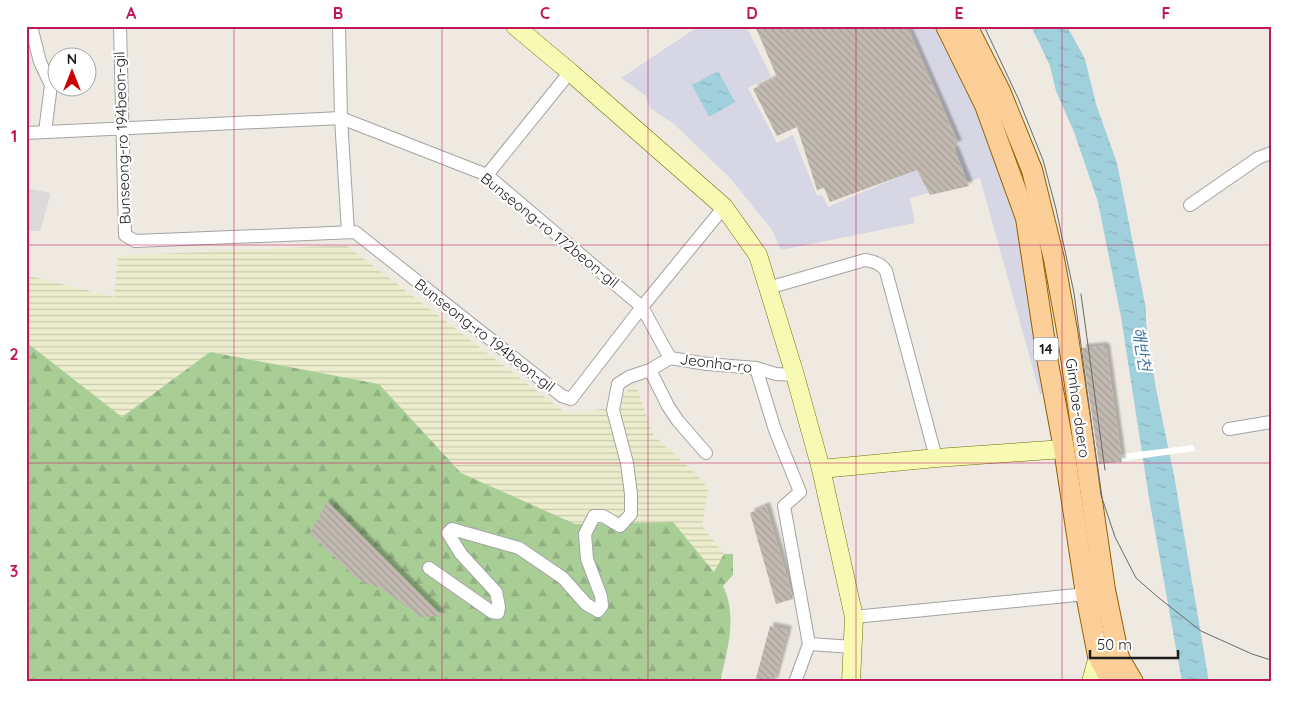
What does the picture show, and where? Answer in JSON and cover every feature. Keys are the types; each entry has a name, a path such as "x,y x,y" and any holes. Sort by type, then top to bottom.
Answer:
{"main road":[{"path":"515,26 724,207 758,255 795,375 821,469 854,617 851,682"},
{"name":"Gimhae-daero","path":"946,26 986,105 1026,218 1086,594 1098,656 1112,682"},
{"name":"Gimhae-daero","path":"967,26 1000,91 1032,170 1054,259 1065,321 1105,590 1119,658 1134,682"},
{"path":"821,469 936,458 1064,449"},
{"path":"1092,682 1098,656"}],"street":[{"path":"31,26 40,62 51,85 45,132"},
{"name":"Bunseong-ro 194beon-gil","path":"120,26 125,235 135,241 355,232 562,396 571,399 642,307 724,207"},
{"path":"339,26 341,118 348,232"},
{"path":"486,175 570,72"},
{"name":"Bunseong-ro 172beon-gil","path":"26,133 341,118 486,175 642,307"},
{"path":"1190,205 1258,158 1271,153"},
{"path":"768,288 864,260 883,266 886,270 936,458"},
{"path":"642,307 670,358"},
{"name":"Jeonha-ro","path":"429,568 492,612 498,613 499,607 496,592 461,554 448,534 452,529 518,548 563,578 586,604 598,611 602,606 602,596 587,559 584,534 594,516 603,516 620,526 631,514 631,494 627,464 613,410 618,384 629,377 650,370 670,358 707,364 756,368 776,374 795,375"},
{"path":"756,368 775,430 800,492 784,506 809,644 795,682"},
{"path":"650,370 668,406 678,421 706,453"},
{"path":"1229,429 1271,422"},
{"path":"854,617 1086,594"},
{"path":"809,644 853,646"}],"shaded area":[{"path":"699,26 746,26 771,76 748,88 777,143 793,135 817,196 822,195 828,207 957,152 955,148 960,145 909,26 938,26 1005,174 1055,391 1040,394 980,178 910,198 915,223 781,250 772,230 730,178 674,124 650,108 646,96 621,78"},
{"path":"26,188 51,193 40,231 26,231"}],"green space":[{"path":"346,245 567,414 608,408 635,384 654,436 690,468 708,488 702,526 724,554 714,572 673,523 575,524 461,473 379,384 210,352 122,417 26,342 26,275 114,297 118,256"},
{"path":"26,342 122,417 210,352 379,384 461,473 575,524 673,522 714,572 724,554 733,554 733,575 723,586 730,610 730,634 720,682 26,682"}],"water":[{"name":"해반천","path":"1031,26 1067,26 1085,59 1096,104 1117,163 1146,309 1146,323 1156,389 1174,475 1209,682 1182,682 1149,498 1121,317 1098,202 1074,132 1056,91 1050,66"},
{"path":"718,71 735,102 709,117 692,85"}],"pier":[{"path":"1193,445 1195,451 1115,462 1114,455"}],"building":[{"path":"755,26 906,26 958,144 953,146 969,186 930,195 917,170 830,202 824,188 817,190 797,127 777,136 753,89 777,77"},
{"path":"1102,346 1106,348 1122,462 1099,464 1082,348"},
{"path":"327,501 442,616 421,617 381,588 360,581 310,534"},
{"path":"766,506 793,599 776,604 750,513"},
{"path":"770,626 788,630 774,682 755,682"}],"tram line":[{"path":"984,26 1018,98 1043,160 1056,209 1074,293 1101,495 1115,537 1136,578 1159,598 1201,631 1252,654 1271,660"},
{"path":"1081,294 1105,470"}]}
